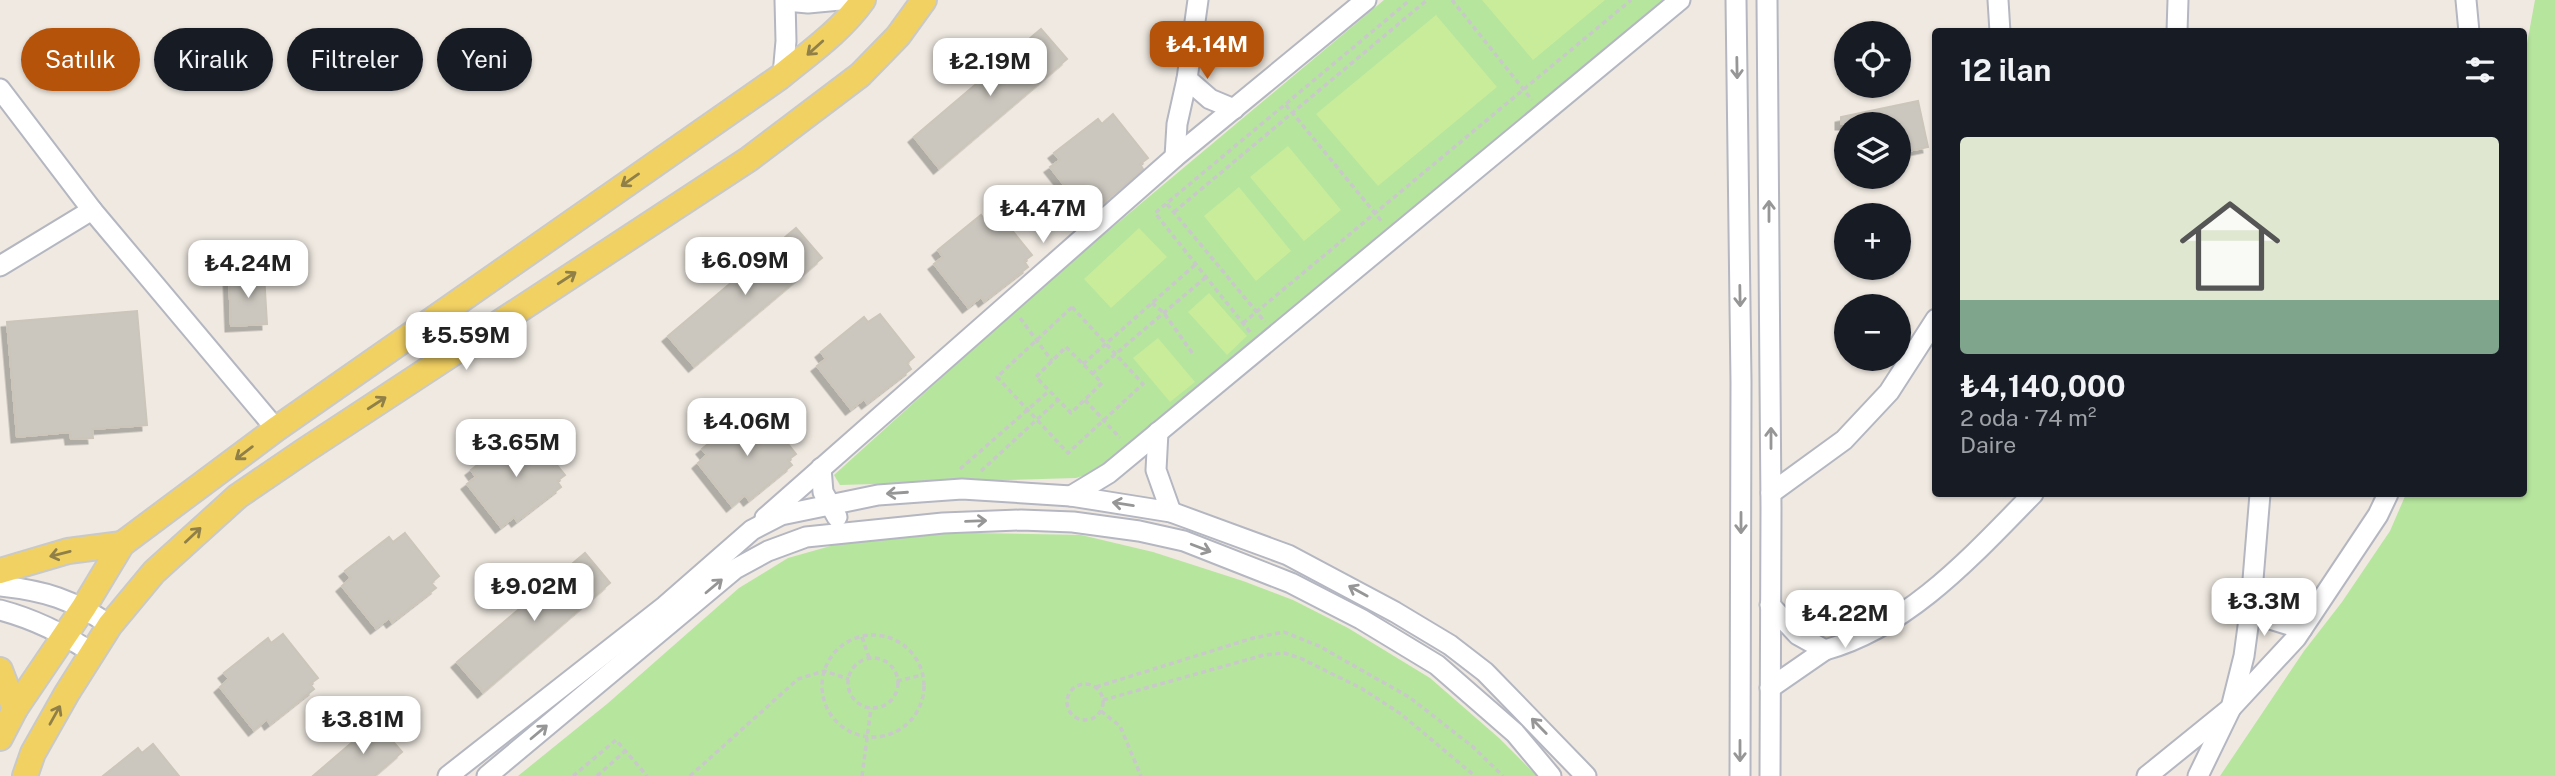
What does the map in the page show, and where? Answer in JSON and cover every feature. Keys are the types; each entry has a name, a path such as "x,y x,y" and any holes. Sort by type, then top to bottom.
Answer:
{"main road":[{"path":"0,738 15,709 84,607 122,544 276,429 783,75 822,43 863,0"},
{"path":"25,776 33,753 110,625 154,572 238,496 750,159 860,75 898,36 924,0"},
{"path":"0,571 68,551 122,544"},
{"path":"0,670 15,709"}],"street":[{"path":"783,75 786,1 808,3 840,0"},
{"path":"1175,157 1177,124 1187,79 1198,0"},
{"path":"448,776 665,606 1175,157 1366,0"},
{"path":"1071,496 1109,473 1134,453 1680,0"},
{"path":"1736,0 1741,382 1740,776"},
{"path":"1767,0 1770,776"},
{"path":"1998,0 2000,28"},
{"path":"2177,28 2178,0"},
{"path":"2466,0 2469,28"},
{"path":"1187,79 1210,99 1234,109"},
{"path":"0,89 92,210 276,429"},
{"path":"0,266 92,210"},
{"path":"1771,493 1844,440 1889,392 1932,325"},
{"path":"1158,432 1156,470 1171,512"},
{"path":"821,468 823,492 846,533"},
{"path":"752,530 781,515 878,495 962,489 1071,496 1171,512 1288,555 1395,612 1450,645 1485,672 1586,776"},
{"path":"1770,688 1825,650 1860,637 1897,618 1941,582 2030,497"},
{"path":"2198,776 2231,708 2244,656 2260,497"},
{"path":"2147,776 2231,708 2302,629 2378,515 2387,497"},
{"path":"487,776 735,569 768,551 806,537 943,523 1021,520 1086,524 1139,531 1184,541 1291,583 1361,619 1437,665 1515,733 1551,776"},
{"path":"0,586 39,591 84,607 110,625"},
{"path":"2251,604 2270,619 2302,629"},
{"path":"1770,605 1798,635 1825,650"},
{"path":"0,610 28,618 65,634 92,653"}],"path":[{"path":"1257,340 1155,213 1410,0"},
{"path":"1174,212 1427,0"},
{"path":"1452,0 1537,107"},
{"path":"1242,323 1631,0"},
{"path":"1285,104 1389,230"},
{"path":"1166,203 1271,329"},
{"path":"1083,364 1196,264"},
{"path":"1092,374 1206,277"},
{"path":"1008,302 1052,361"},
{"path":"1152,303 1164,313 1193,354"},
{"path":"1072,307 1106,344 1143,384 1068,453 997,377 1072,307"},
{"path":"1066,347 1083,364 1102,383 1071,413 1036,377 1066,347"},
{"path":"934,491 1049,391"},
{"path":"962,489 1058,400"},
{"path":"1085,400 1134,453"},
{"path":"1096,687 1103,700 1101,711 1093,718 1082,720 1073,715 1067,705 1068,694 1075,686 1086,683 1096,687 1253,638 1284,632 1319,646 1409,697 1472,746 1503,776"},
{"path":"874,635 898,641 915,658 922,675 923,693 920,705 906,724 884,735 867,736 848,730 830,713 822,690 824,671 832,656 840,647 862,636 874,635"},
{"path":"862,636 869,658"},
{"path":"1103,700 1264,655 1284,653 1361,688 1391,707 1475,776"},
{"path":"869,658 881,659 891,666 898,681 893,699 883,706 871,708 860,704 851,695 849,679 858,663 869,658"},
{"path":"690,776 798,679 824,671 849,679"},
{"path":"898,681 922,675"},
{"path":"862,776 871,708"},
{"path":"1101,711 1120,726 1141,776"},
{"path":"573,776 616,740 647,776"},
{"path":"597,776 624,752"}],"green space":[{"path":"1384,0 1671,0 1104,469 1076,478 840,485 834,475 1046,283"},
{"path":"1482,0 1605,0 1533,60"},
{"path":"2535,0 2555,0 2555,776 2220,776 2304,651 2342,602 2390,531 2405,497 2527,497 2527,44"},
{"path":"1436,15 1497,87 1378,186 1316,114"},
{"path":"1288,146 1341,210 1304,241 1250,177"},
{"path":"1239,187 1291,251 1256,281 1204,216"},
{"path":"1139,228 1167,257 1111,308 1084,279"},
{"path":"1209,293 1247,336 1227,355 1188,312"},
{"path":"1158,338 1195,382 1170,402 1133,358"},
{"path":"901,535 1081,535 1153,552 1293,600 1348,628 1430,678 1499,738 1537,776 518,776 607,704 739,588 788,558 845,542"}],"building":[{"path":"1041,29 1067,59 939,168 914,137"},
{"path":"1918,101 1928,147 1911,151 1911,112 1865,112"},
{"path":"1113,114 1148,158 1140,164 1143,169 1101,204 1097,200 1084,210 1050,167 1060,160 1054,153 1098,119 1102,124"},
{"path":"997,212 1032,255 1024,261 1028,267 984,301 981,297 968,307 934,264 943,257 938,250 981,215 985,220"},
{"path":"796,228 822,258 694,366 668,336"},
{"path":"264,274 267,324 231,326 229,275"},
{"path":"137,311 147,425 92,429 93,438 71,439 70,432 17,437 7,322"},
{"path":"880,314 914,357 907,363 911,369 867,403 864,399 851,409 817,366 826,359 821,352 864,317 868,322"},
{"path":"761,410 796,454 788,460 792,465 749,500 745,495 732,506 698,463 707,455 702,449 746,414 750,419"},
{"path":"530,432 565,475 557,481 561,487 517,521 514,517 501,527 467,484 476,477 471,470 515,436 519,441"},
{"path":"405,533 439,576 431,583 436,588 392,622 389,618 376,628 342,586 351,578 345,571 389,537 393,542"},
{"path":"585,553 610,583 483,692 457,662"},
{"path":"283,634 318,678 310,684 314,689 270,724 267,719 254,730 220,687 229,679 224,673 268,638 271,643"},
{"path":"376,722 402,752 374,776 313,776"},
{"path":"153,744 179,776 103,776 138,748 142,753"}]}
